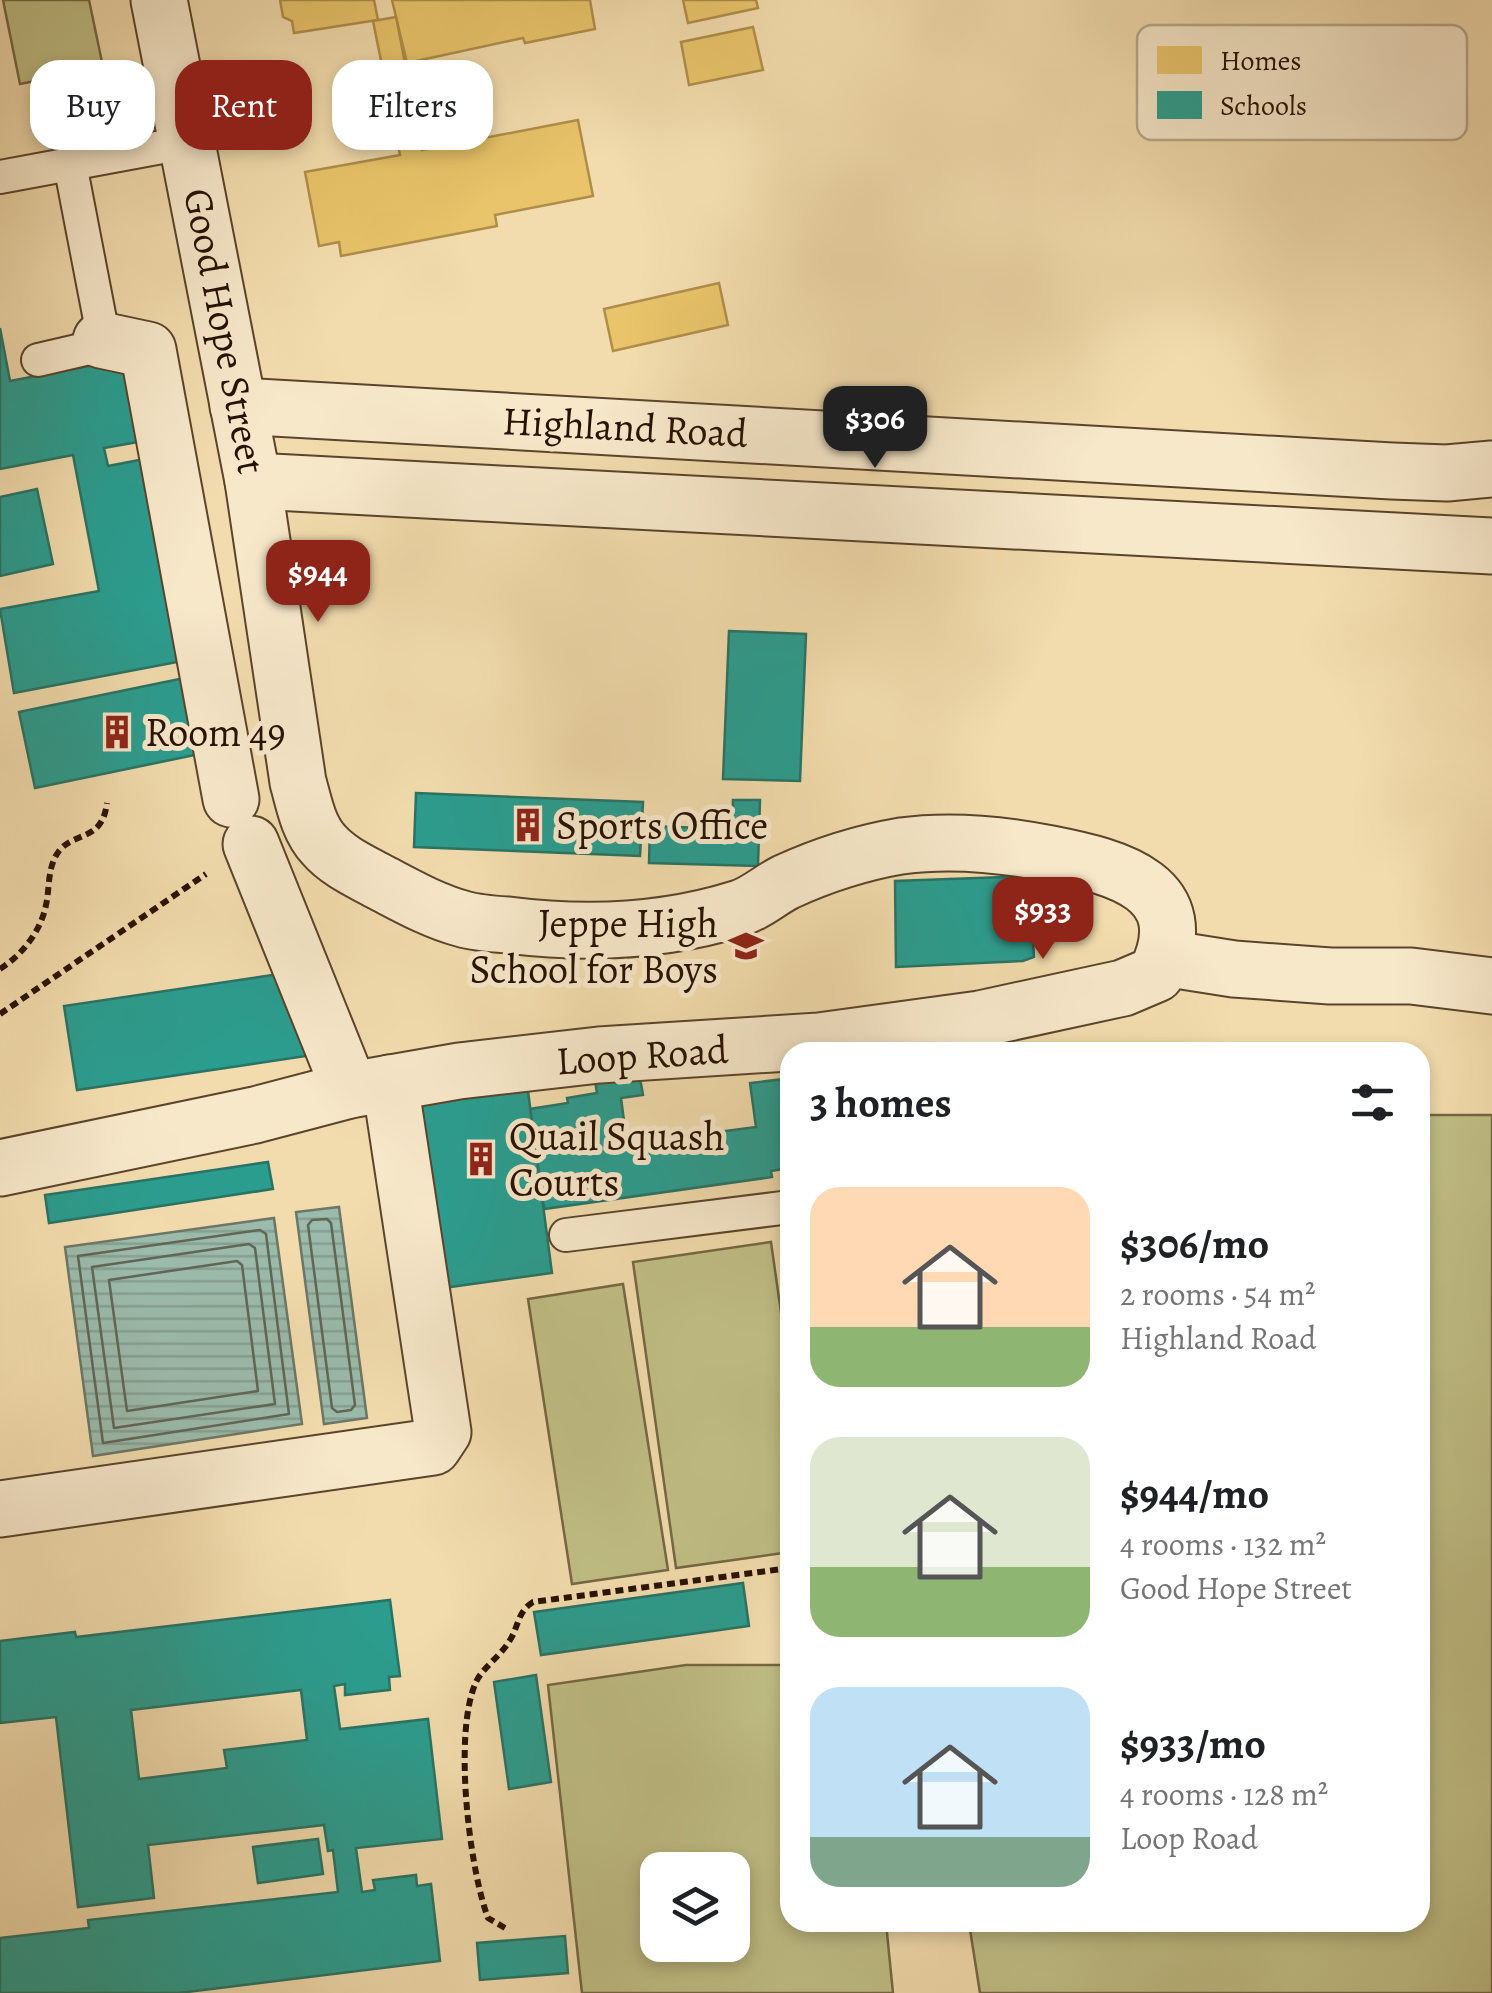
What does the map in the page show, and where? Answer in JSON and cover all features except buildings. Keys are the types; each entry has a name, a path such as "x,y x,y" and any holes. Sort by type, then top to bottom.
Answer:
{"street":[{"name":"Good Hope Street","path":"160,0 175,73"},
{"name":"Good Hope Street","path":"190,150 253,481 298,782 309,821 322,843 346,864 426,906 466,920 533,929 632,932 744,907 781,884 837,859 902,846 954,842 1006,845 1107,865 1140,881 1160,903 1167,932 1164,958"},
{"path":"0,1509 433,1446 443,1432 370,1087 241,822 148,350 101,340"},
{"name":"Highland Road","path":"238,406 1374,470 1448,473 1492,469"},
{"name":"Highland Road","path":"253,481 1492,546"},
{"path":"1164,958 1234,969 1330,976 1411,976 1492,986"},
{"name":"Loop Road","path":"848,1042 1123,988 1156,974 1164,958"},
{"name":"Loop Road","path":"0,1168 459,1071 599,1055 780,1048"}],"lane":[{"path":"0,177 175,145"},
{"path":"38,360 94,347 101,340 70,164"},
{"path":"566,1236 780,1208"}],"path":[{"path":"0,969 38,929 46,907 50,870 61,848 94,830 105,817 107,803"},
{"path":"0,1014 241,822"},
{"path":"506,1928 488,1918 478,1880 466,1807 468,1706 477,1679 512,1637 522,1609 532,1602 780,1569"}],"shaded area":[{"path":"3,0 89,0 102,60 30,60 30,82 20,84"},
{"path":"1430,1115 1492,1115 1492,1993 980,1993 970,1932 1430,1932"},
{"path":"771,1242 780,1305 780,1553 676,1568 633,1262"},
{"path":"623,1284 668,1570 572,1584 528,1299"},
{"path":"686,1665 780,1665 780,1932 887,1932 893,1993 582,1993 548,1685"}],"water":[{"path":"339,1207 367,1418 324,1424 296,1212"},
{"path":"274,1218 302,1424 93,1456 65,1247"}],"place":[{"name":"Room 49","path":"117,732"},
{"name":"Sports Office","path":"528,825"},
{"name":"Jeppe High School for Boys","path":"746,946"},
{"name":"Quail Squash Courts","path":"481,1159"}]}
